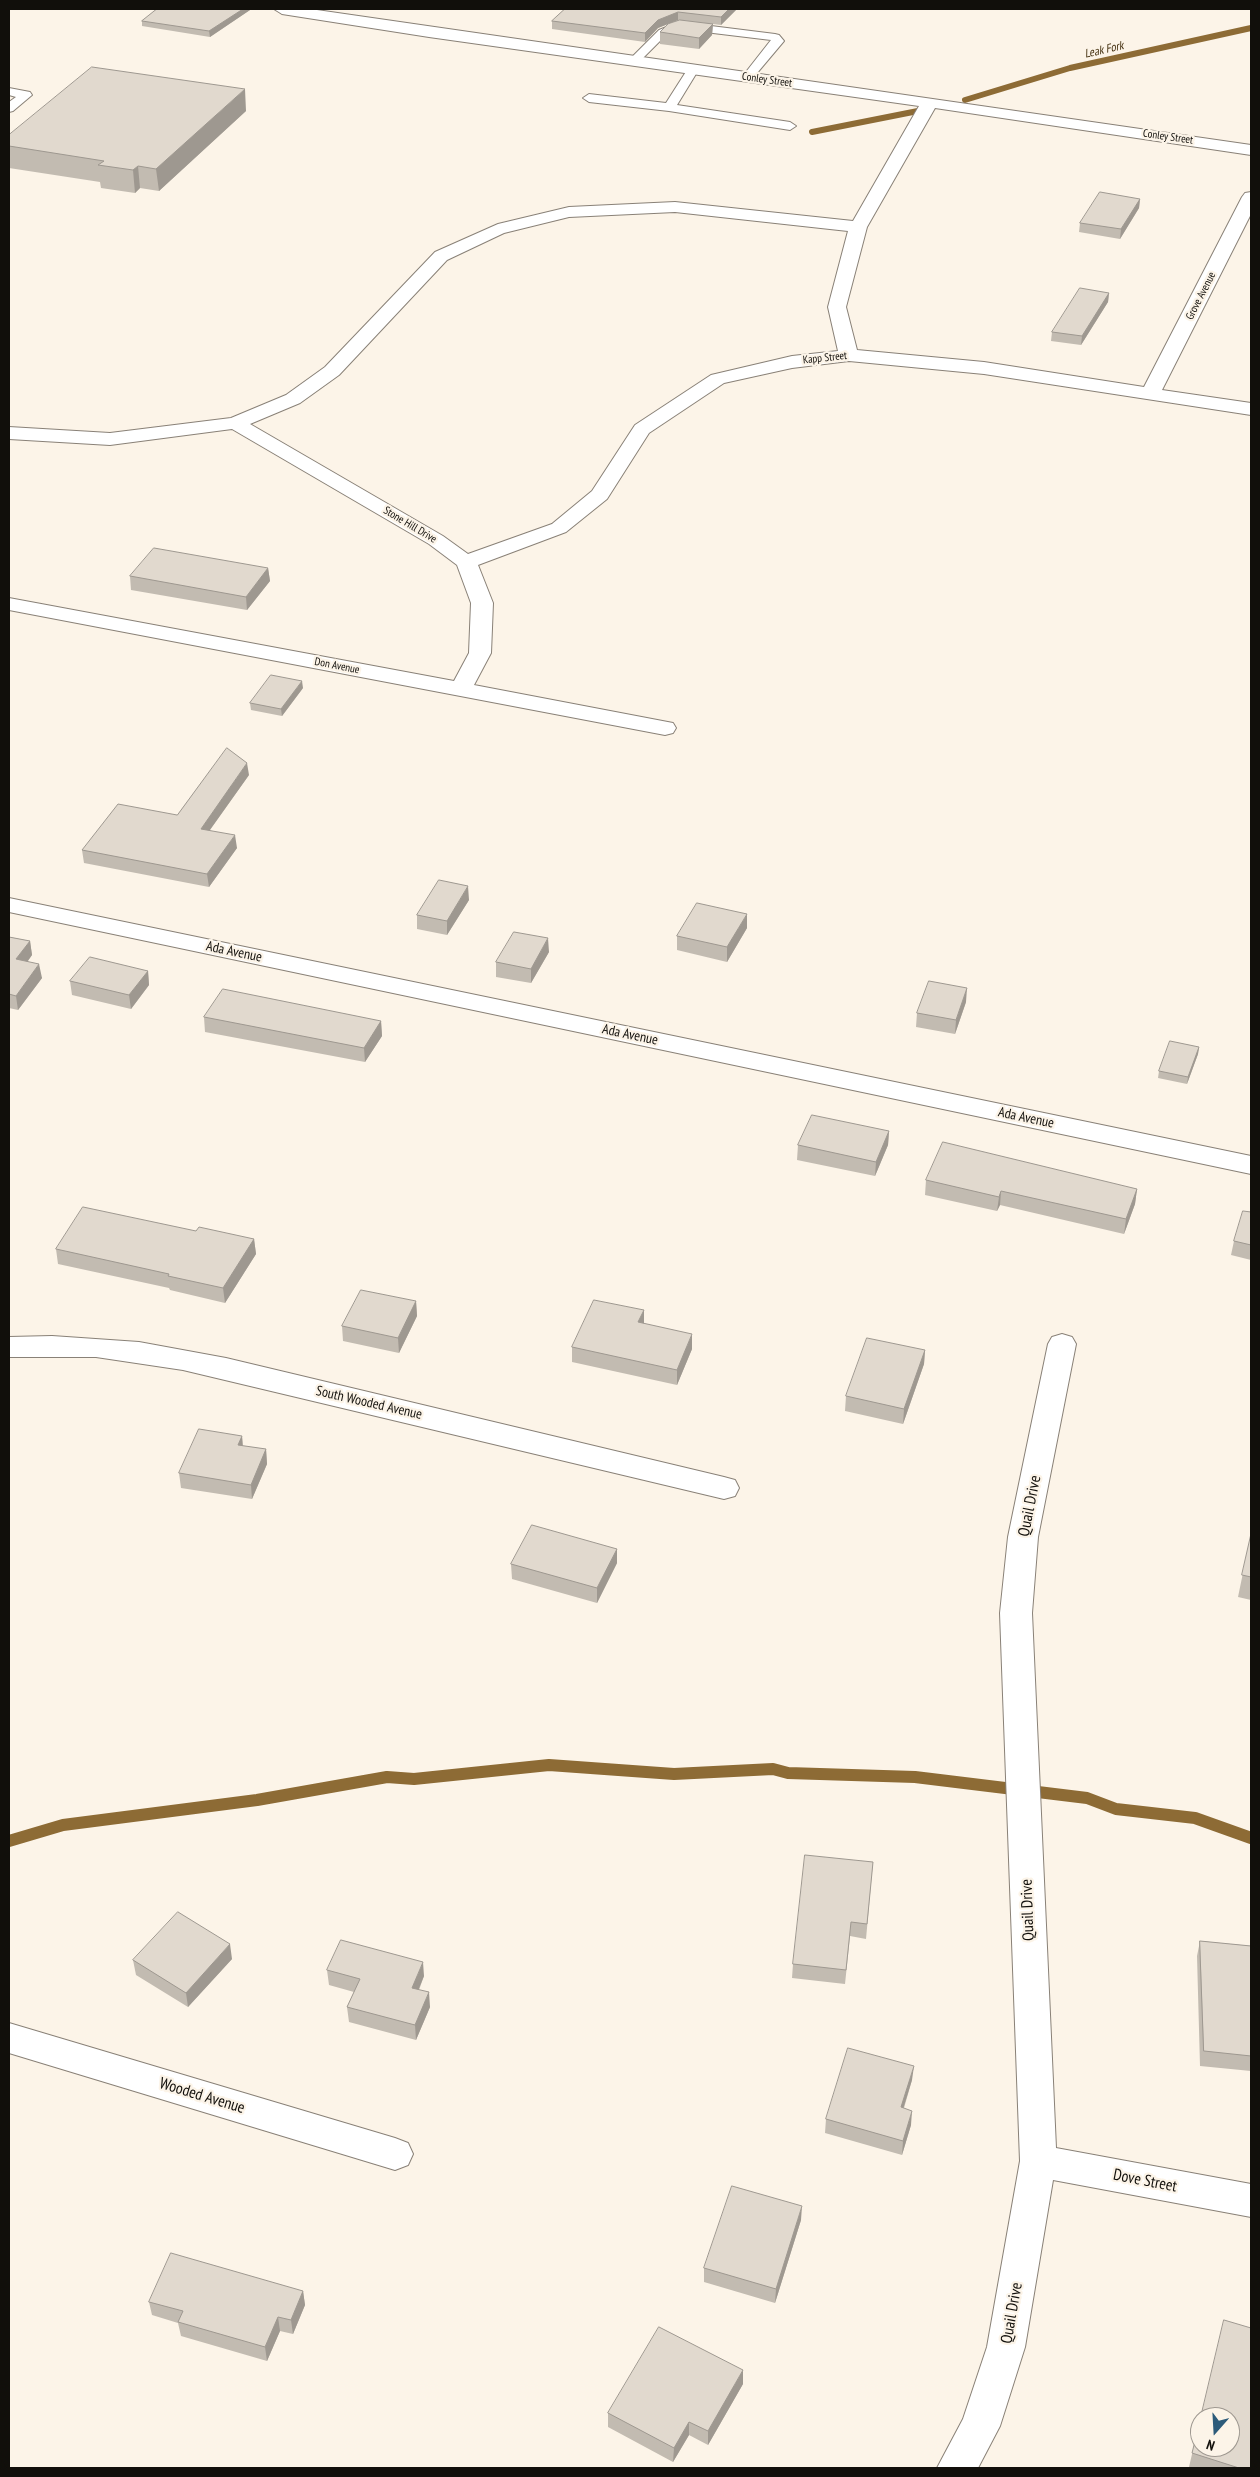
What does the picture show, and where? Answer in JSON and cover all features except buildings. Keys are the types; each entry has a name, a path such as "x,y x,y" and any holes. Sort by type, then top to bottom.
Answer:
{"street":[{"name":"Conley Street","path":"282,9 1251,150"},
{"path":"849,355 837,307 858,227 929,103"},
{"name":"Grove Avenue","path":"1150,394 1251,197"},
{"path":"9,433 110,439 235,423 293,398 332,372 441,256 498,229 569,212 675,207 858,227"},
{"name":"Kapp Street","path":"466,562 558,528 600,495 642,429 718,380 792,362 849,355 984,368 1251,410"},
{"name":"Stone Hill Drive","path":"235,423 436,540 466,562"},
{"path":"461,689 480,653 482,603 466,562"},
{"name":"Don Avenue","path":"9,604 665,728"},
{"name":"Ada Avenue","path":"9,905 1251,1165"},
{"name":"South Wooded Avenue","path":"9,1347 43,1344 92,1347 156,1355 250,1374 724,1488"},
{"name":"Quail Drive","path":"957,2468 980,2426 1006,2348 1038,2161 1016,1613 1023,1537 1062,1344"},
{"name":"Wooded Avenue","path":"9,2038 395,2154"},
{"name":"Dove Street","path":"1038,2161 1251,2201"}],"lane":[{"path":"634,61 663,32 679,25 776,37 778,40 748,77"},
{"path":"669,107 693,69"},
{"path":"9,92 26,95 9,108"},
{"path":"589,98 669,107 790,126"}],"waterway":[{"name":"Leak Fork","path":"965,100 1070,68 1251,28"},
{"name":"Leak Fork","path":"812,132 928,109"},
{"path":"9,1841 63,1825 257,1800 387,1777 414,1779 549,1765 674,1774 773,1769 788,1773 915,1777 1087,1798 1116,1809 1195,1818 1251,1838"}]}
